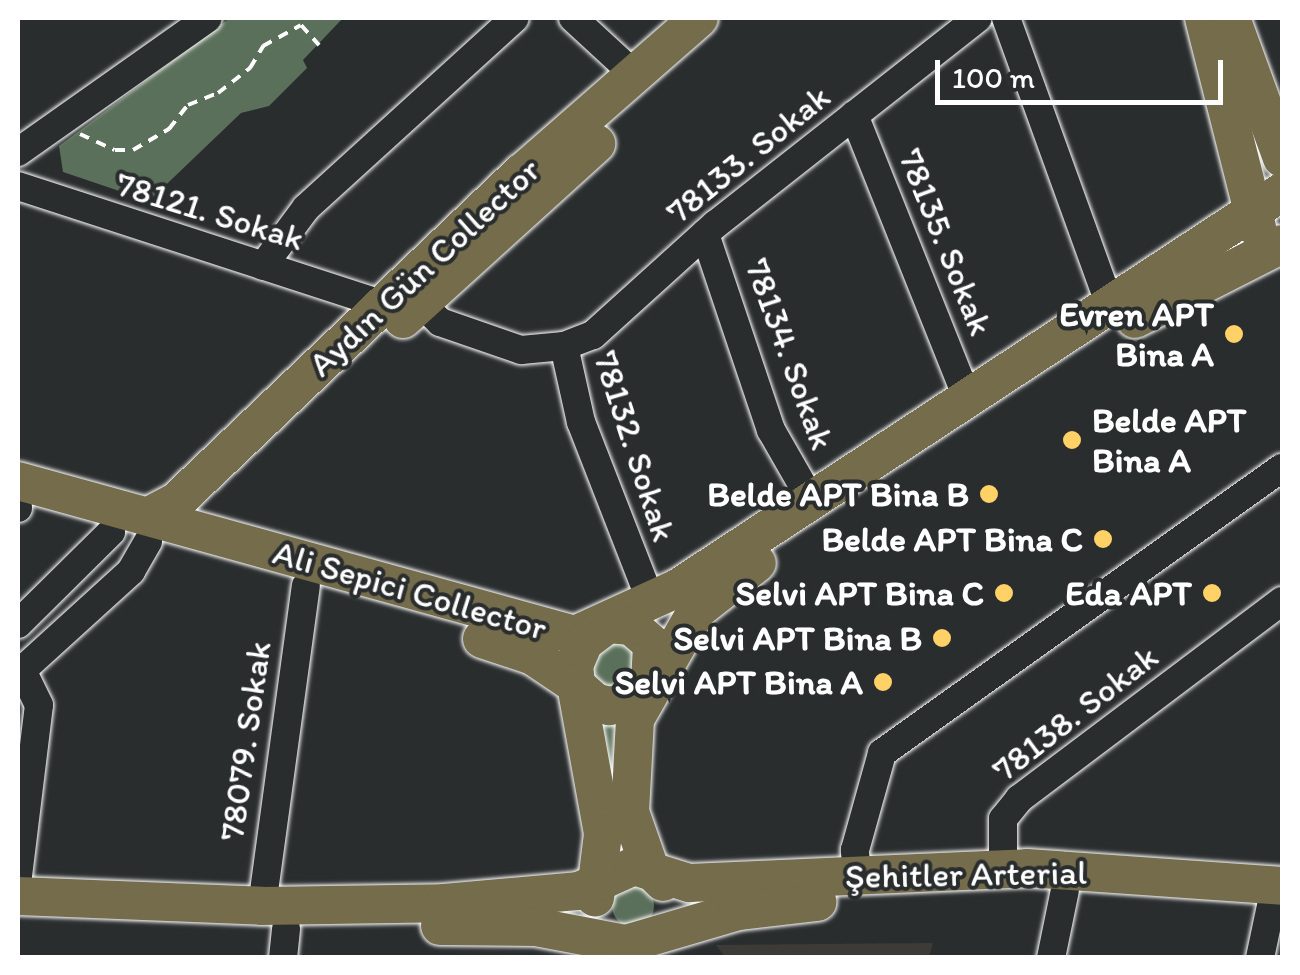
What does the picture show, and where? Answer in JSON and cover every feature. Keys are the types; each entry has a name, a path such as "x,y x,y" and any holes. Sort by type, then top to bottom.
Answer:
{"main road":[{"name":"Aydın Gün Collector","path":"205,531 209,498 421,303 629,98 699,18"},
{"name":"Aydın Gün Collector","path":"148,529 381,304 730,18"},
{"path":"576,685 609,706 636,700 697,610 785,544 1166,300 1280,257 1266,200 1243,154 1204,18"},
{"path":"1231,18 1282,158"},
{"name":"Ali Sepici Collector","path":"18,507 102,530 205,531 544,631 576,634 608,624 651,602 1110,306 1266,200"},
{"name":"Ali Sepici Collector","path":"18,481 306,586 524,652 576,685"},
{"path":"18,919 277,931 536,927 600,947 649,946 672,904 650,869 634,832 628,777 635,719 650,683 652,644 631,626 608,624 578,654 576,685 603,834 593,915 600,947"},
{"path":"18,896 277,931 511,899 600,882 624,869 650,869"},
{"name":"Şehitler Arterial","path":"650,869 688,883 1003,869 1279,900"},
{"name":"Şehitler Arterial","path":"649,946 756,908 1065,890 1279,900"}],"street":[{"path":"18,152 208,18"},
{"path":"263,266 306,208 514,18"},
{"path":"573,18 629,98"},
{"name":"78133. Sokak","path":"564,346 593,334 705,234 978,18"},
{"path":"1006,18 1110,306"},
{"name":"78135. Sokak","path":"854,115 968,397"},
{"name":"78121. Sokak","path":"18,186 381,304"},
{"name":"78134. Sokak","path":"705,234 771,430 810,498"},
{"name":"78132. Sokak","path":"421,303 440,322 521,350 564,346 581,422 651,602"},
{"path":"858,875 855,850 882,753 1282,468"},
{"path":"18,876 39,705 20,672 131,571 148,529"},
{"path":"18,621 29,589 102,530"},
{"name":"78079. Sokak","path":"277,931 306,586"},
{"name":"78138. Sokak","path":"1003,869 1002,819 1019,800 1282,601"},
{"path":"1051,958 1065,890"},
{"path":"1260,958 1279,900"}],"path":[{"path":"74,131 115,150 134,150 168,129 188,106 218,93 250,68 264,46 301,24 319,45"}],"shaded area":[{"path":"933,943 929,958 725,957 716,945"}],"green space":[{"path":"230,18 343,18 303,60 307,68 269,106 241,113 149,201 63,172 59,146"},
{"path":"623,637 643,662 622,689 603,686 592,673 590,657"},
{"path":"596,725 621,725 620,811"},
{"path":"633,885 648,891 654,906 648,921 633,927 618,921 612,906 618,891"}],"place":[{"name":"Evren APT Bina A","path":"1234,334"},
{"name":"Belde APT Bina A","path":"1072,440"},
{"name":"Belde APT Bina B","path":"989,494"},
{"name":"Belde APT Bina C","path":"1103,539"},
{"name":"Selvi APT Bina C","path":"1004,593"},
{"name":"Eda APT","path":"1212,593"},
{"name":"Selvi APT Bina B","path":"942,638"},
{"name":"Selvi APT Bina A","path":"883,682"}]}
